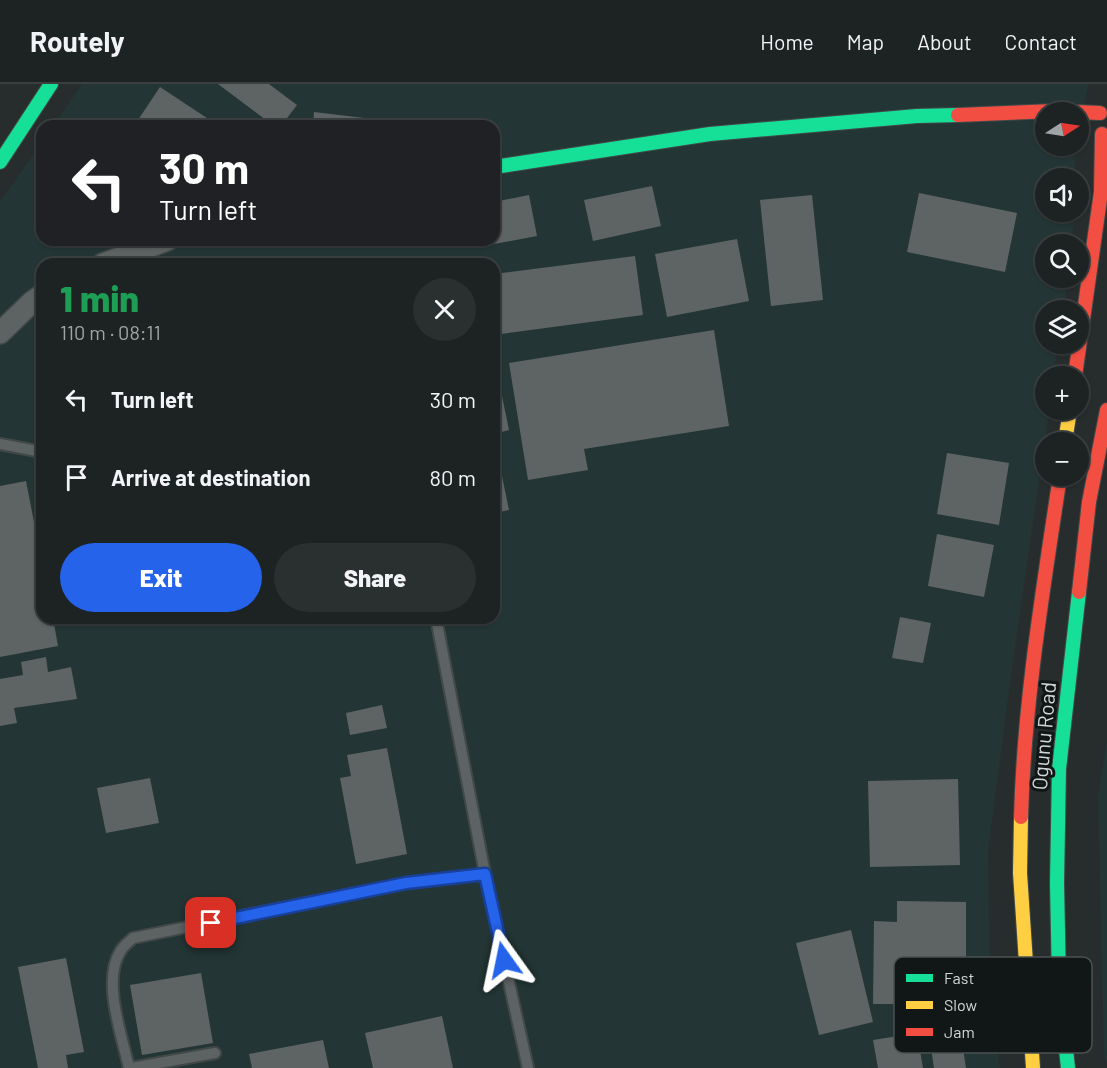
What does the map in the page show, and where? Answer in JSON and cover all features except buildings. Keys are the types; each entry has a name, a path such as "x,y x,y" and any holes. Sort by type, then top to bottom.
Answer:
{"main road":[{"path":"0,162 51,84"},
{"path":"500,166 733,132 917,117 1101,107 1105,138 1101,192 1076,366"},
{"name":"Ogunu Road","path":"1058,957 1059,769 1089,502 1107,410"},
{"name":"Ogunu Road","path":"1026,957 1020,873 1023,758 1033,660 1059,486"},
{"name":"Ogunu Road","path":"1033,1053 1034,1068"},
{"name":"Ogunu Road","path":"1066,1053 1068,1068"}],"street":[{"path":"119,258 151,246"},
{"path":"0,333 36,299"}],"lane":[{"path":"0,444 36,452"},
{"path":"437,624 485,874 528,1068"},
{"path":"215,1053 130,1068 112,995 114,966 121,950 133,938 406,883 485,874"}],"shaded area":[{"path":"82,84 1089,84 1084,102 1035,102 1035,156 1074,156 1075,168 1035,168 1035,222 1073,222 1073,234 1035,234 1035,288 1066,288 1065,300 1035,300 1035,354 1056,354 1055,366 1035,366 1035,420 1048,420 1046,432 1035,432 1035,486 1038,486 988,851 990,957 894,957 894,1053 998,1053 1000,1068 0,1068 0,202 36,151 36,246 500,246 500,120 57,120"},
{"path":"1107,741 1107,1065 1104,1052 1098,795"}],"traffic: fast":[{"path":"0,162 51,84"},
{"path":"500,166 710,134 917,116 958,115"},
{"path":"1058,957 1059,769 1079,592"},
{"path":"1066,1053 1068,1068"}],"traffic: slow":[{"path":"1067,432 1068,420"},
{"path":"1021,817 1020,873 1026,957"},
{"path":"1032,1053 1033,1068"}],"traffic: jam":[{"path":"958,115 1055,111 1100,113"},
{"path":"1076,366 1101,192 1102,134"},
{"path":"1079,592 1089,502 1107,410"},
{"path":"1021,817 1030,689 1059,486"}],"route":[{"path":"211,923 406,883 485,874 504,960"}]}
